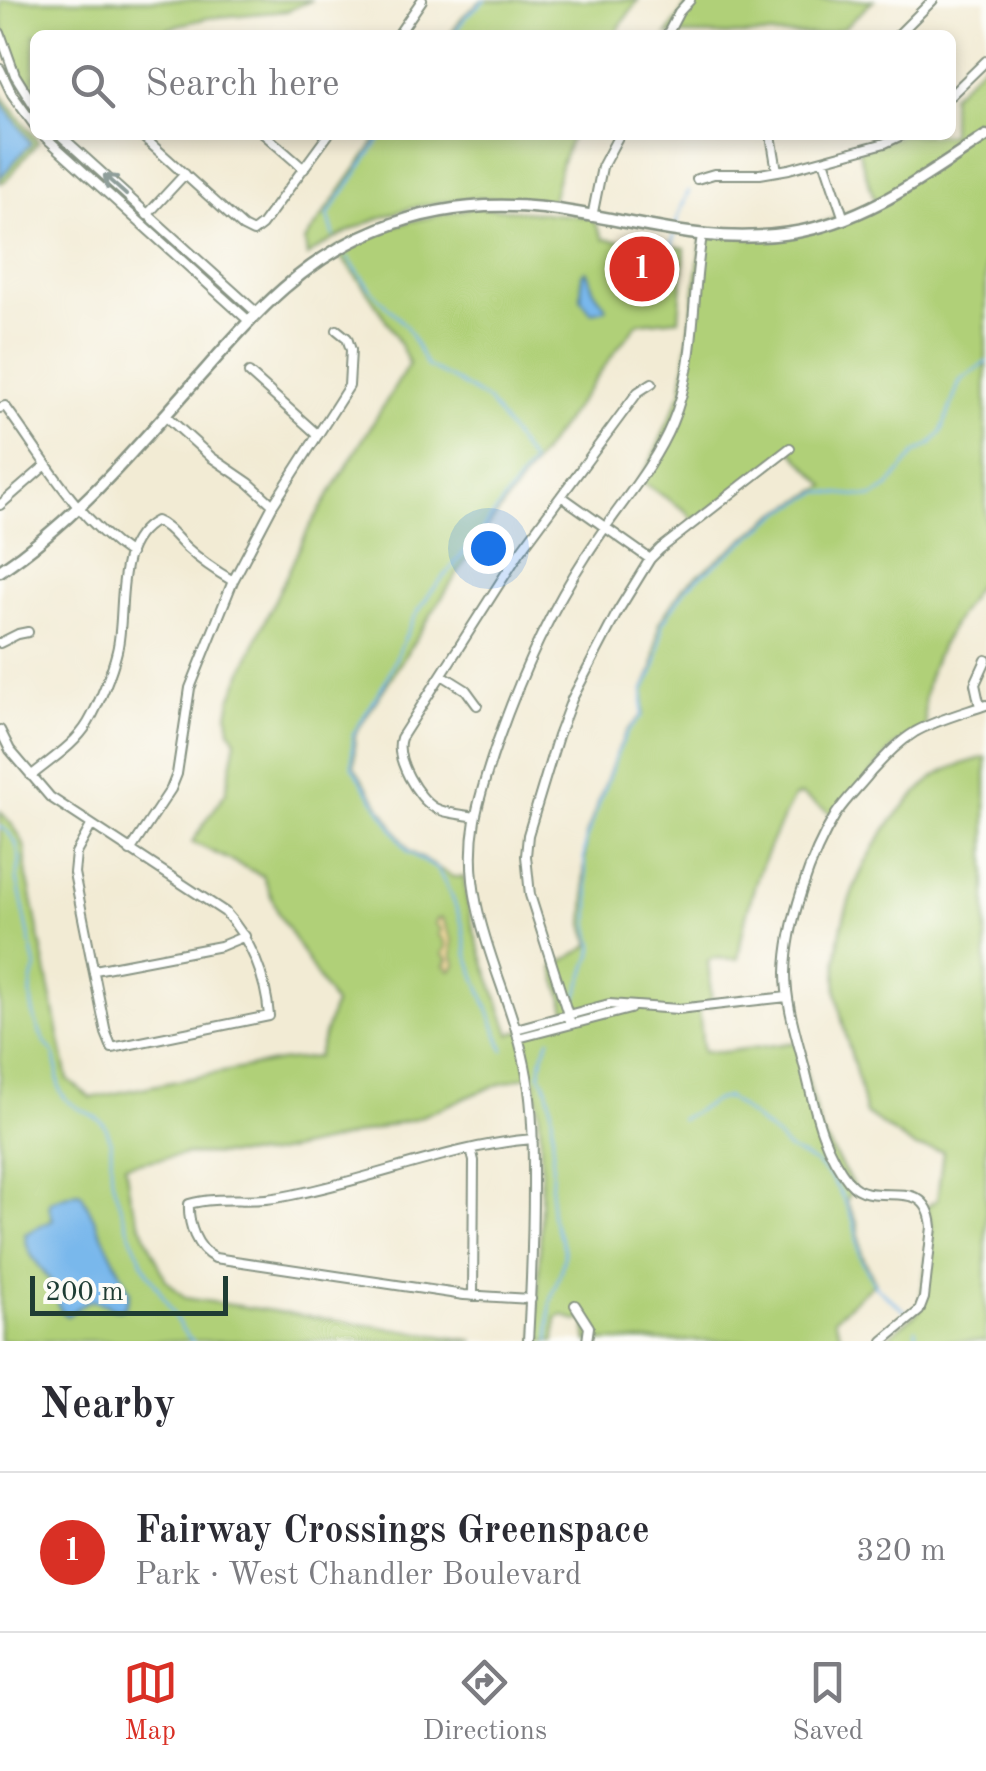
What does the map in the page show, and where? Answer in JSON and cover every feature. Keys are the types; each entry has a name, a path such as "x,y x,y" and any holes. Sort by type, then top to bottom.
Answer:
{"main road":[{"path":"0,571 80,509 253,317 292,280 339,247 382,228 474,206 547,209 702,236 794,233 877,205 986,136"}],"street":[{"path":"401,30 422,0"},
{"path":"670,30 690,0"},
{"path":"903,30 933,0"},
{"path":"0,33 15,76 30,100"},
{"path":"956,90 986,61"},
{"path":"0,70 30,119"},
{"path":"48,140 140,224 253,317"},
{"path":"66,140 253,317"},
{"path":"147,140 253,232 324,140"},
{"path":"271,140 304,169"},
{"path":"592,217 602,167 616,140"},
{"path":"772,140 778,171"},
{"path":"696,180 714,174 778,171 892,140"},
{"path":"824,160 844,218"},
{"path":"140,224 185,174"},
{"path":"528,1341 533,1139 527,1076 475,904 471,864 475,817 522,674 554,610 604,527 650,463 678,409 687,366 702,236"},
{"path":"130,851 177,774 190,688 233,582 273,505 345,394 351,350 347,338 337,330"},
{"path":"248,373 318,435"},
{"path":"475,817 430,806 404,767 398,746 519,553 638,392 652,383"},
{"path":"2,407 60,488 106,538 130,554"},
{"path":"165,415 273,505"},
{"path":"570,1019 530,895 526,856 553,750 572,699 609,626 650,559 790,448"},
{"path":"0,505 46,465"},
{"path":"560,496 650,559"},
{"path":"31,776 80,734 95,708 118,650 130,554 146,526 156,521 164,524 182,544 233,582"},
{"path":"0,643 28,632"},
{"path":"884,1341 919,1311 924,1298 931,1216 914,1196 854,1187 827,1149 787,997 788,951 793,918 806,879 835,816 896,745 926,727 983,706 975,684 986,660"},
{"path":"442,675 466,690 477,705"},
{"path":"0,730 10,750 50,797 225,912 245,936 264,988 268,1016 112,1048 74,873 76,854 91,826"},
{"path":"95,970 221,946 245,936"},
{"path":"517,1033 609,1004 678,1009 787,997"},
{"path":"530,1300 473,1296 215,1258 205,1254 188,1213 189,1204 201,1200 301,1193 506,1140 533,1139"},
{"path":"472,1149 473,1296"},
{"path":"575,1305 588,1326 587,1341"}],"green space":[{"path":"0,0 312,0 287,11 208,18 166,30 30,30 30,90 10,52"},
{"path":"482,0 638,0 618,30 454,30"},
{"path":"690,0 874,0 837,30 670,30"},
{"path":"986,61 986,573 934,662 924,699 926,727 896,745 835,816 801,795 794,797 758,875 738,959 708,961 712,1006 699,1007 703,1052 798,1042 821,1132 854,1187 846,1201 857,1223 862,1255 875,1282 834,1319 843,1341 587,1341 586,1319 576,1321 563,1315 556,1318 555,1341 536,1341 541,1150 533,1074 417,1118 327,1142 266,1155 188,1154 125,1165 139,1221 166,1280 185,1298 475,1341 0,1341 0,811 25,849 68,1080 91,1098 317,1057 334,1004 278,913 263,876 192,842 226,792 236,740 228,714 231,699 262,627 309,528 409,364 376,304 334,250 381,228 475,207 592,217 604,239 685,248 679,319 638,323 620,345 480,538 355,734 354,767 409,851 453,877 464,877 476,937 510,1034 569,1019 553,967 591,945 584,924 586,835 617,752 627,731 643,714 644,690 653,669 659,623 684,586 776,514 826,486 790,449 695,522 686,511 639,480 682,391 702,236 794,233 876,204 858,150 887,140 956,140 956,90"},
{"path":"0,93 30,132 30,140 38,142 0,183"},
{"path":"376,140 570,140 552,201 486,198 424,205 365,224 307,256 305,241"},
{"path":"986,757 986,1341 883,1341 919,1311 932,1227 926,1207 937,1200 943,1151 916,1148 865,1113 837,992 840,934 859,876 890,824 936,776"}],"sand":[{"path":"442,918 452,940 456,964 451,971 445,966 445,942 435,924"}],"water":[{"path":"0,99 31,143 0,178"},
{"path":"586,271 606,309 591,312 581,299 582,274"},
{"path":"77,1192 86,1202 130,1292 123,1308 89,1301 67,1316 28,1248 25,1234 53,1220 51,1201"}],"waterway":[{"path":"456,30 485,0"},
{"path":"334,236 328,215 380,140"},
{"path":"676,226 689,191"},
{"path":"662,262 669,255 675,233"},
{"path":"348,258 372,291 406,326 427,366 488,401 532,463 431,592 414,618 384,684 353,734 352,767 408,852 438,870 452,897 463,926 467,954 504,1050"},
{"path":"822,492 872,497 888,488 915,453 941,433 960,381 986,362"},
{"path":"576,998 594,948 584,858 586,839 617,754 627,733 642,716 644,690 654,671 662,624 687,587 782,512 820,492"},
{"path":"0,827 16,843 20,860 17,879 36,968 32,1006 40,1033 54,1054 59,1088 70,1103 104,1124 111,1143 113,1183 134,1244 178,1323 193,1341"},
{"path":"540,1074 550,1039"},
{"path":"539,1074 546,1084 552,1118 551,1212 564,1250 550,1307 549,1341"},
{"path":"681,1119 727,1097 788,1149 817,1164 840,1192 854,1222 860,1257 875,1286 905,1311"},
{"path":"916,1329 916,1341"}],"place":[{"name":"Fairway Crossings Greenspace","path":"642,269"}]}
